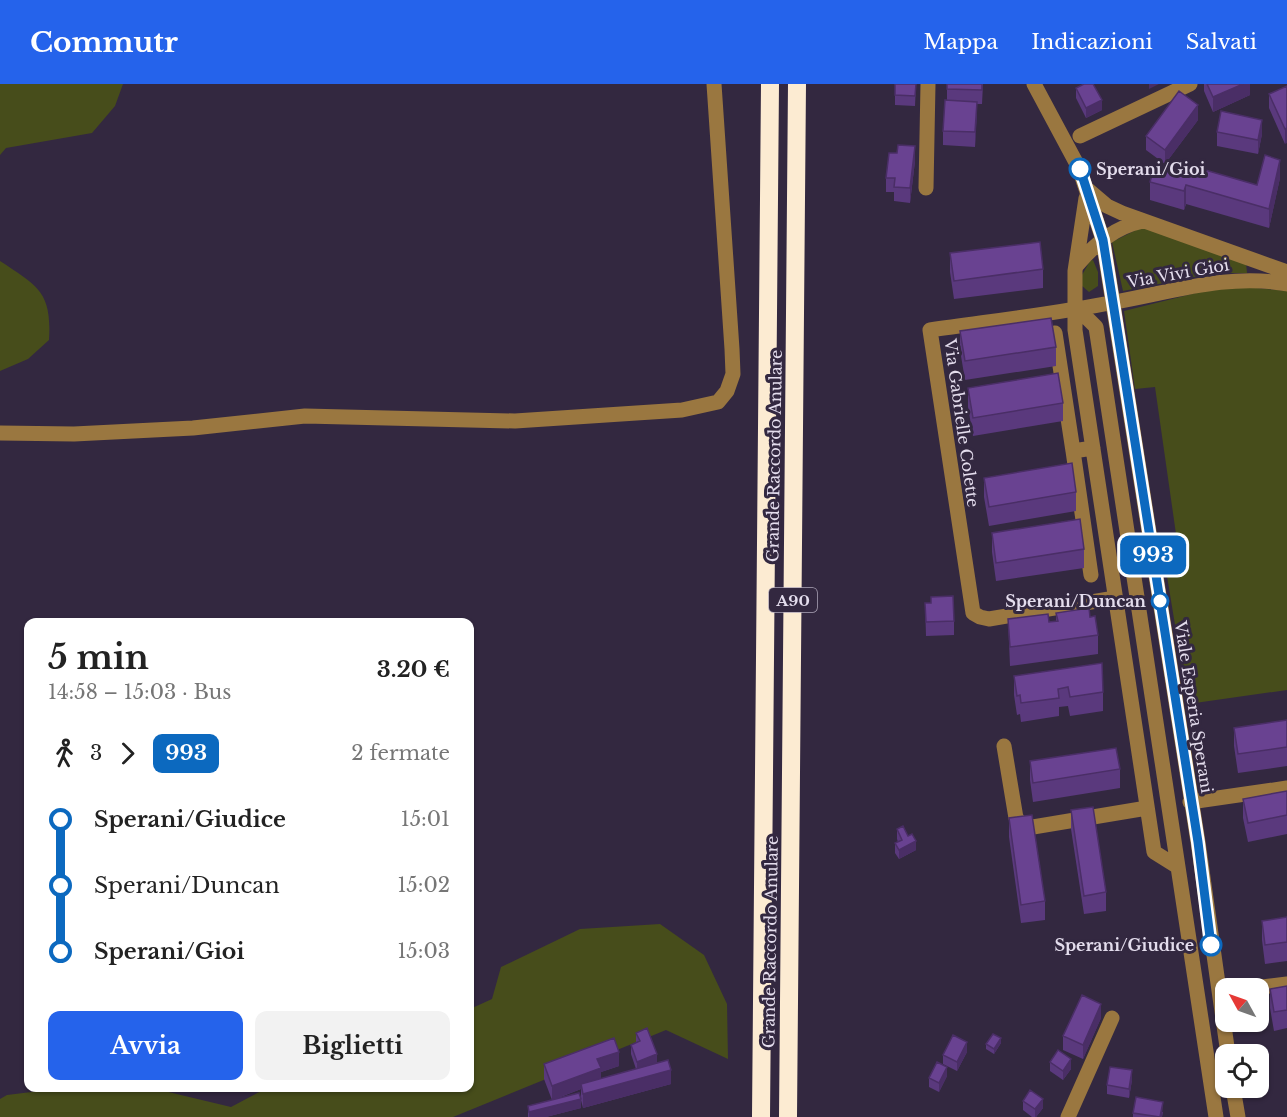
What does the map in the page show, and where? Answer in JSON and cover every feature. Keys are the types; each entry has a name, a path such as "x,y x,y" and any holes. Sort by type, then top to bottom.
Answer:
{"highway":[{"name":"Grande Raccordo Anulare","path":"761,1117 770,84"},
{"name":"Grande Raccordo Anulare","path":"788,1117 797,84"}],"street":[{"path":"0,433 74,434 193,428 305,416 515,421 682,410 718,402 727,391 733,374 714,84"},
{"path":"926,188 928,84"},
{"name":"Viale Esperia Sperani","path":"1034,84 1074,157 1103,240 1198,842 1213,963 1218,978"},
{"path":"1080,136 1190,84"},
{"path":"1087,189 1076,267 1075,330 1108,534 1154,852 1178,867"},
{"name":"Via Vivi Gioi","path":"1087,189 1107,206 1143,221 1158,224 1287,272"},
{"path":"1076,267 1103,240 1124,226 1143,221"},
{"name":"Via Vivi Gioi","path":"1076,307 1112,303 1215,282 1252,281 1287,284"},
{"path":"1096,327 1112,303"},
{"path":"1076,307 1096,327 1216,1117"},
{"name":"Via Gabrielle Colette","path":"1076,307 930,330 970,607 977,616 989,619 1116,598"},
{"path":"1055,333 1091,575"},
{"path":"1108,403 1126,380"},
{"path":"1073,451 1092,441"},
{"path":"1073,451 1096,464"},
{"path":"1125,511 1149,529"},
{"path":"1108,534 1125,511"},
{"path":"1149,671 1167,652"},
{"path":"1125,658 1149,671"},
{"path":"1004,746 1015,815 1024,825 1033,827 1147,808"},
{"path":"1190,802 1287,788"},
{"path":"1178,867 1198,842"},
{"path":"1190,943 1213,963"},
{"path":"1269,986 1287,984"},
{"path":"1068,1117 1112,1018"},
{"path":"1210,1076 1215,1070"},
{"path":"1235,1098 1238,1117"}],"green space":[{"path":"0,84 123,84 115,106 92,133 6,148 0,155"},
{"path":"1153,227 1246,263 1247,273 1214,273 1123,291 1112,242 1140,228"},
{"path":"1093,260 1098,272 1098,286 1089,292 1081,285 1082,275 1090,261"},
{"path":"0,261 24,277 40,292 48,311 49,340 28,359 0,371"},
{"path":"1236,286 1287,291 1287,690 1188,704 1165,564 1180,562 1155,387 1135,389 1124,311 1216,288"},
{"path":"660,924 704,955 727,1004 728,1059 666,1030 453,1117 0,1117 0,1099 7,1095 31,1092 168,1092 231,1107 259,1092 474,1092 474,1007 492,999 501,967 580,929"}],"building":[{"path":"895,84 916,84 915,96 895,95"},
{"path":"947,84 982,84 982,90 947,89"},
{"path":"1084,84 1093,84 1102,100 1086,108 1076,88"},
{"path":"1207,84 1243,84 1213,97"},
{"path":"1287,86 1287,128 1285,129 1269,94"},
{"path":"1179,91 1198,105 1165,150 1146,136"},
{"path":"945,100 977,102 975,132 943,131"},
{"path":"1221,111 1262,120 1258,140 1217,132"},
{"path":"898,145 915,146 910,188 894,187 895,178 886,178 889,153 897,153"},
{"path":"1265,155 1280,160 1269,209 1186,185 1184,191 1150,182 1154,168 1170,172 1172,166 1187,171 1188,165 1257,185"},
{"path":"1040,242 1043,269 954,281 950,253"},
{"path":"1051,318 1056,347 965,361 960,331"},
{"path":"1058,373 1063,403 973,418 968,388"},
{"path":"1072,463 1076,492 989,507 984,478"},
{"path":"1080,519 1084,549 996,563 992,533"},
{"path":"953,596 954,621 926,622 925,603 931,603 931,597"},
{"path":"1089,608 1090,617 1095,616 1098,635 1010,647 1008,619 1048,614 1049,622 1058,621 1056,613"},
{"path":"1102,663 1103,692 1070,697 1068,687 1058,689 1059,698 1021,703 1020,695 1017,696 1014,676"},
{"path":"1287,720 1287,747 1238,754 1234,728"},
{"path":"1116,748 1120,769 1033,783 1030,761"},
{"path":"1287,791 1287,815 1248,823 1243,799"},
{"path":"1093,807 1106,892 1084,896 1071,810"},
{"path":"1032,815 1045,901 1021,905 1009,818"},
{"path":"903,826 908,836 912,834 916,841 899,850 895,843 902,840 897,829"},
{"path":"1287,917 1287,942 1265,945 1262,921"},
{"path":"1287,986 1287,1010 1274,1012 1270,989"},
{"path":"1082,995 1101,1004 1083,1045 1063,1036"},
{"path":"647,1028 657,1054 637,1062 631,1045 640,1041 636,1033"},
{"path":"993,1034 1001,1038 994,1049 986,1044"},
{"path":"953,1035 967,1042 957,1062 943,1055"},
{"path":"614,1038 619,1052 597,1059 601,1068 552,1086 544,1064"},
{"path":"1058,1050 1071,1059 1063,1071 1050,1062"},
{"path":"668,1060 671,1070 583,1094 581,1084"},
{"path":"937,1062 947,1067 939,1083 929,1078"},
{"path":"1110,1067 1132,1070 1129,1089 1107,1085"},
{"path":"1030,1090 1043,1099 1035,1109 1023,1101"},
{"path":"579,1093 581,1099 529,1112 528,1106"},
{"path":"1136,1097 1163,1102 1160,1117 1133,1113"}],"bus line":[{"name":"993","path":"1080,169 1103,240 1198,842 1211,945"}],"place":[{"name":"Sperani/Gioi","path":"1080,169"},
{"name":"Sperani/Duncan","path":"1160,601"},
{"name":"Sperani/Giudice","path":"1211,945"}]}
